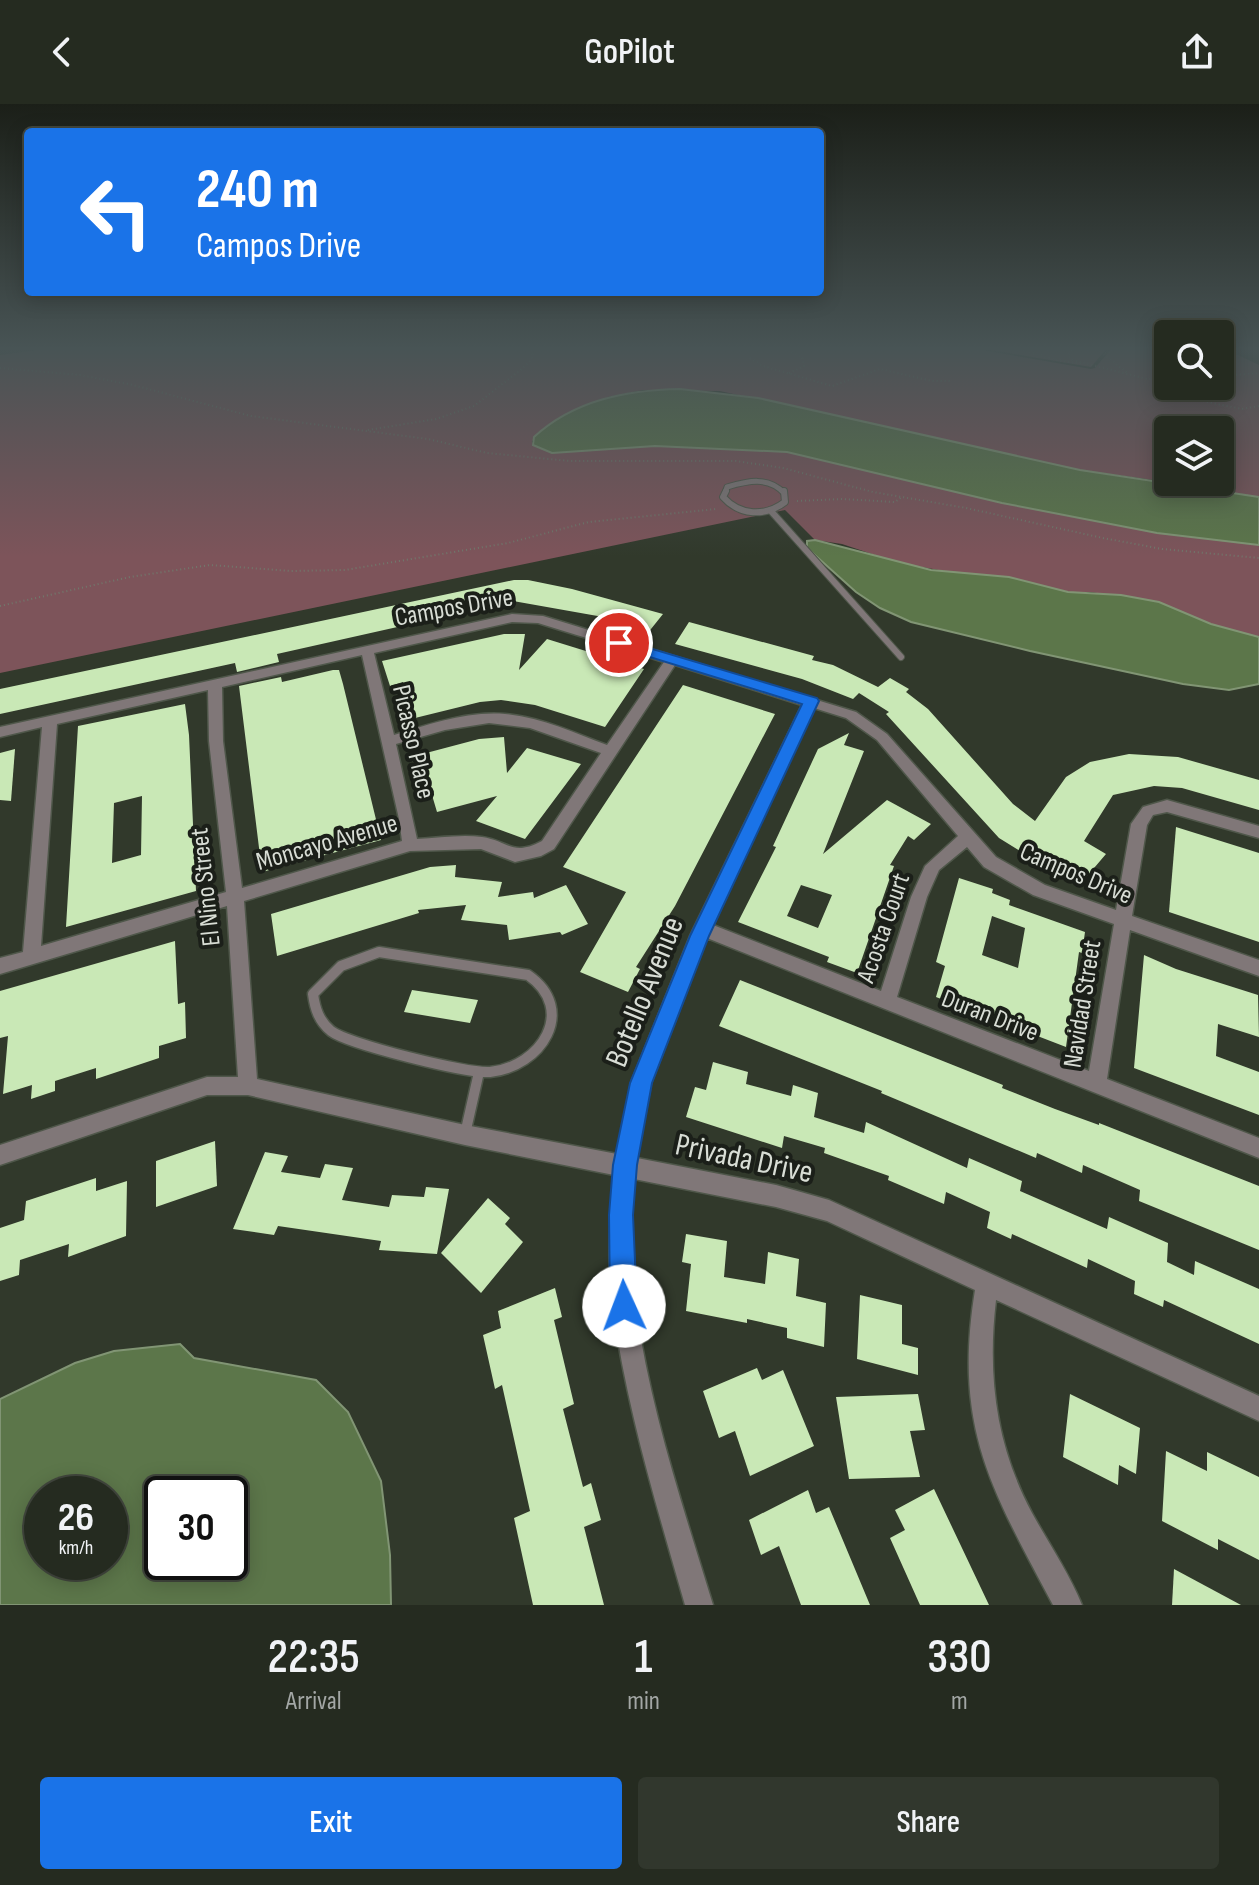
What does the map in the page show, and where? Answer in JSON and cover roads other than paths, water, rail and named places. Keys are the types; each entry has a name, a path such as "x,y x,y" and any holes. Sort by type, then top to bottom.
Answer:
{"street":[{"name":"Campos Drive","path":"0,732 512,618 539,619 851,715 882,737 990,862 1039,890 1259,968"},
{"name":"Picasso Place","path":"367,649 410,845"},
{"name":"Moncayo Avenue","path":"0,966 410,845 482,843 515,856 535,852 548,845 672,659"},
{"name":"El Nino Street","path":"215,683 216,741 235,897 248,1086"},
{"name":"Botello Avenue","path":"699,1605 647,1428 624,1306 621,1215 625,1165 641,1083 703,929 811,701"},
{"path":"389,741 425,730 487,719 505,719 610,751"},
{"path":"31,957 50,721"},
{"name":"Navidad Street","path":"1096,1085 1139,824 1148,811 1167,806 1259,832"},
{"name":"Acosta Court","path":"886,1003 919,897 933,866 967,838"},
{"name":"Duran Drive","path":"703,929 1259,1148"},
{"name":"Privada Drive","path":"0,1155 207,1086 248,1086 465,1135 776,1196 829,1211 1259,1409"},
{"path":"987,1286 981,1324 980,1382 988,1435 1008,1489 1068,1605"}],"lane":[{"path":"742,481 761,481 778,487 784,491 785,502 771,511 750,512 731,506 723,497 723,492 742,481"},
{"path":"771,511 901,657"},
{"path":"379,952 528,975 542,983 553,1016 549,1033 539,1051 522,1061 479,1072 342,1038 325,1028 315,1015 313,994 334,968 348,960 379,952"},
{"path":"465,1135 479,1072"}]}
